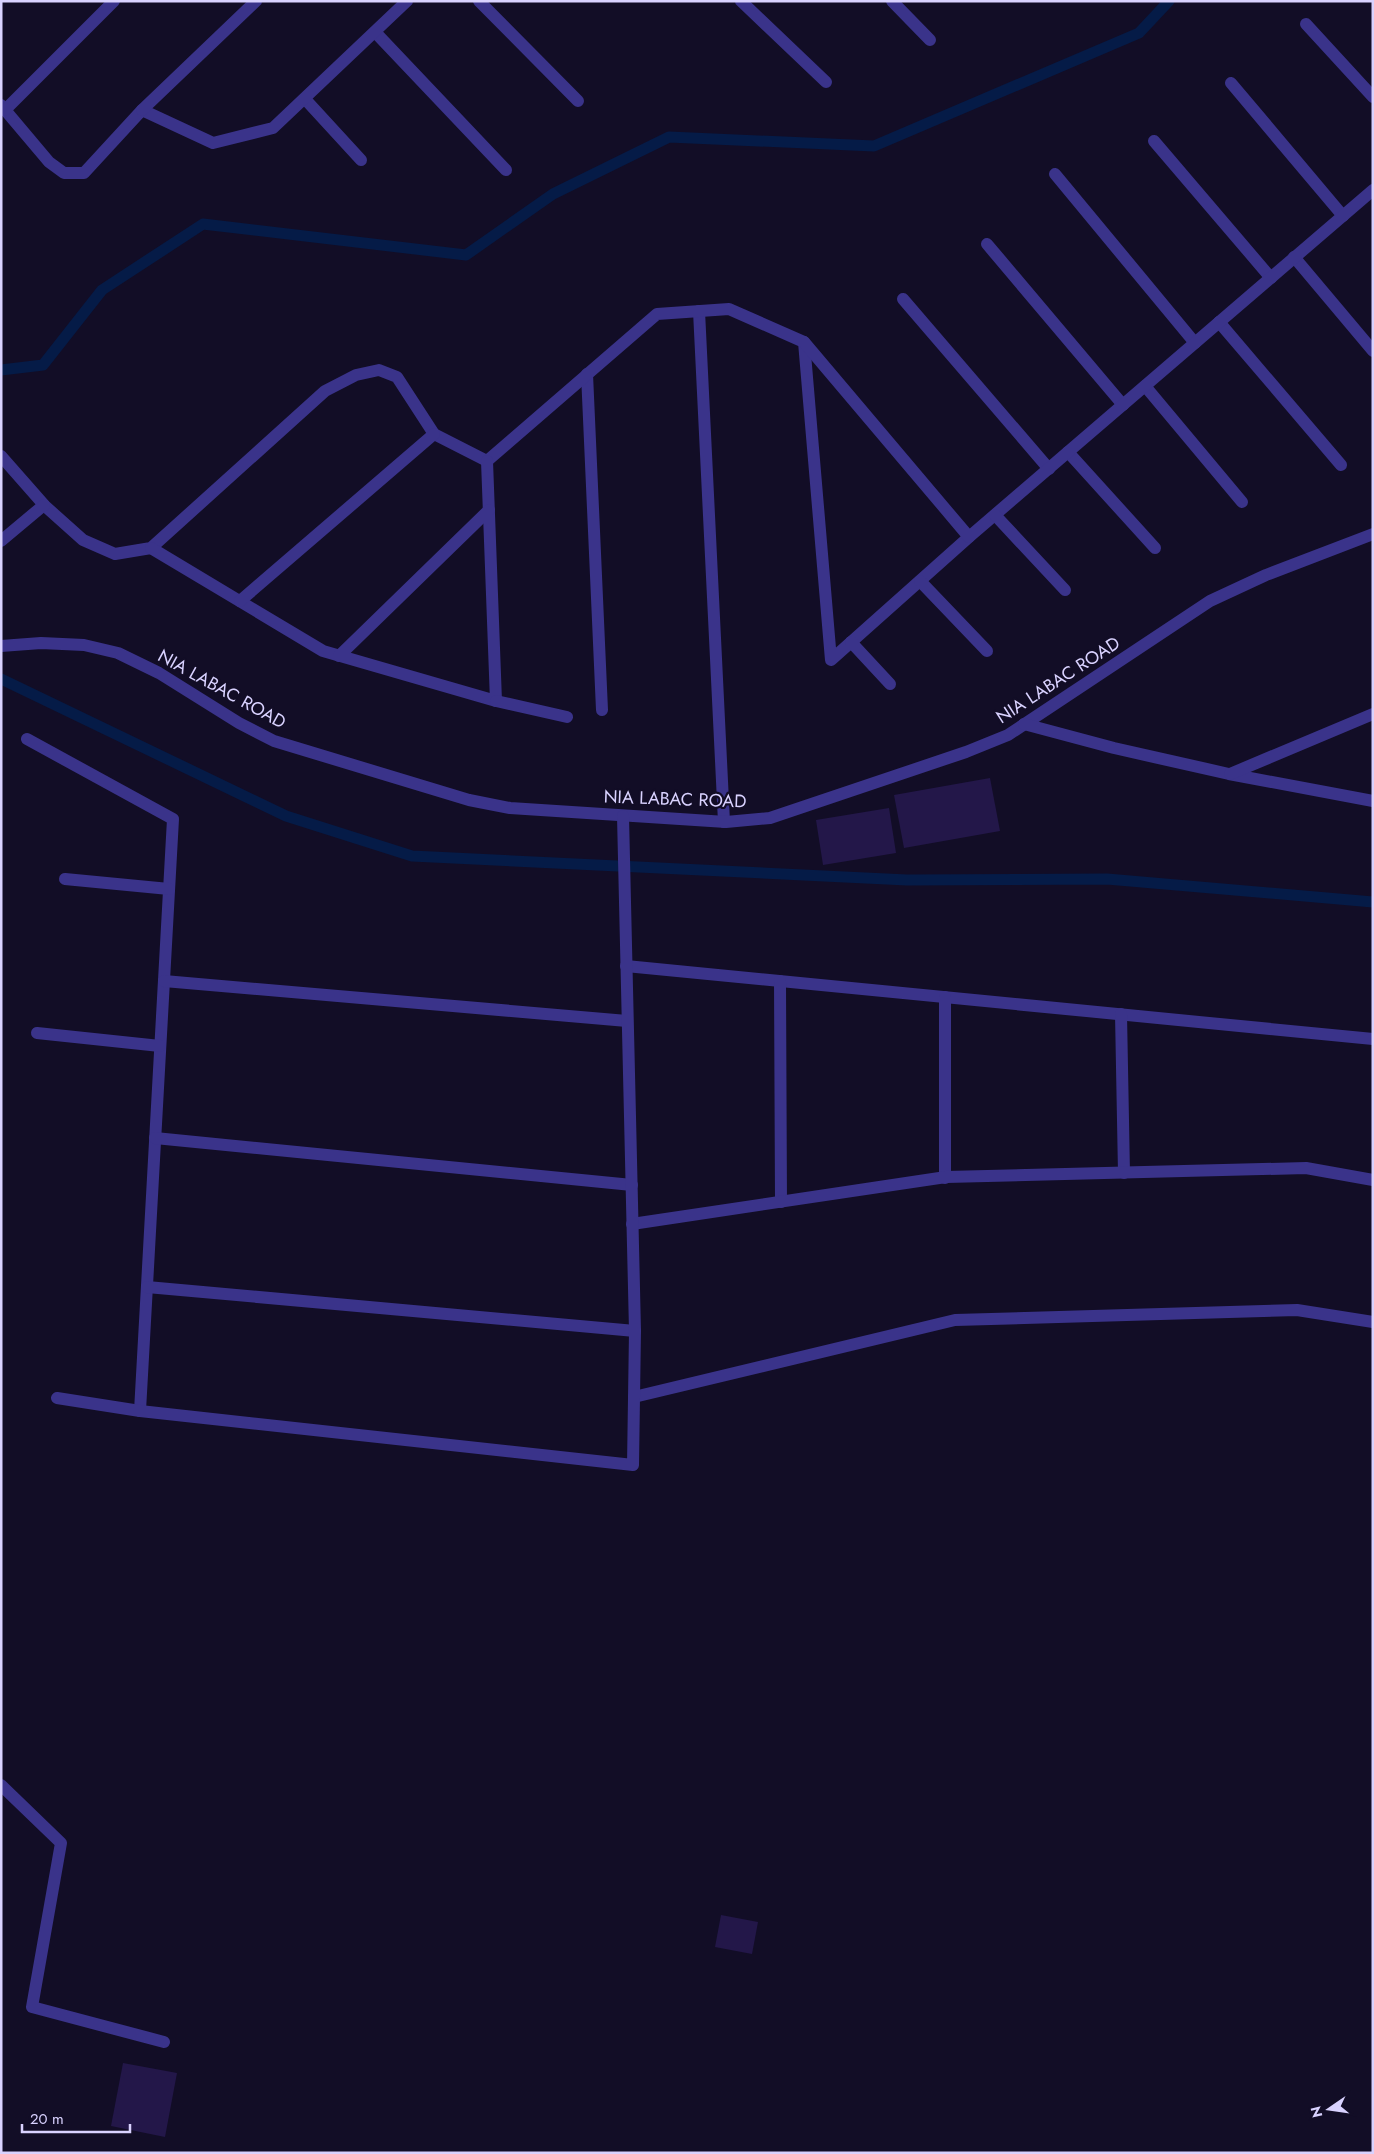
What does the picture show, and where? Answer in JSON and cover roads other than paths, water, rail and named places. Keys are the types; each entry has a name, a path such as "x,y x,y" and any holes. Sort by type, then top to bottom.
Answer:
{"street":[{"path":"114,1 3,108 49,162 64,173 84,173 142,110 256,1"},
{"path":"142,110 213,143 273,128 407,1"},
{"path":"479,1 578,101"},
{"path":"740,1 826,82"},
{"path":"892,1 930,40"},
{"path":"1306,24 1373,97"},
{"path":"375,32 506,170"},
{"path":"1231,83 1343,216"},
{"path":"305,99 361,160"},
{"path":"1154,142 1271,278"},
{"path":"1055,174 1195,342"},
{"path":"804,342 831,660 969,536 1294,257 1371,195"},
{"path":"987,244 1124,404"},
{"path":"1294,257 1373,351"},
{"path":"903,299 1049,468"},
{"path":"486,461 657,314 729,309 804,342 969,536"},
{"path":"699,311 724,822"},
{"path":"1219,322 1341,465"},
{"path":"1,456 44,505 82,540 115,554 150,548 325,391 356,375 379,370 397,377 434,434 486,461"},
{"path":"587,374 602,710"},
{"path":"1145,386 1242,502"},
{"path":"240,601 434,434"},
{"path":"1068,452 1155,548"},
{"path":"486,461 496,701"},
{"path":"1,541 44,505"},
{"path":"339,656 489,510"},
{"path":"995,515 1065,590"},
{"name":"NIA LABAC ROAD","path":"1,646 41,643 84,645 118,654 159,673 240,723 274,741 469,800 510,808 724,822 770,818 966,752 1008,735 1210,601 1266,575 1373,534"},
{"path":"150,548 323,651 496,701 567,718"},
{"path":"920,581 987,652"},
{"path":"851,642 890,684"},
{"path":"1229,774 1373,714"},
{"path":"1024,724 1114,748 1229,774 1373,801"},
{"path":"27,739 173,819 140,1411"},
{"path":"57,1398 140,1411 633,1465 632,1185 623,816"},
{"path":"65,879 168,889"},
{"path":"626,966 1373,1039"},
{"path":"164,981 627,1021"},
{"path":"780,981 781,1202"},
{"path":"945,997 945,1178"},
{"path":"1121,1014 1124,1173"},
{"path":"37,1033 160,1046"},
{"path":"155,1138 632,1185"},
{"path":"632,1224 945,1178 1306,1168 1373,1180"},
{"path":"147,1287 634,1331"},
{"path":"634,1397 955,1320 1297,1310 1373,1322"},
{"path":"1,1785 61,1843 32,2007 164,2042"}],"waterway":[{"path":"1,370 43,365 102,290 203,224 466,255 553,194 669,137 874,146 1139,33 1169,1"},
{"path":"1,679 286,816 412,856 907,880 1107,879 1373,902"}]}
